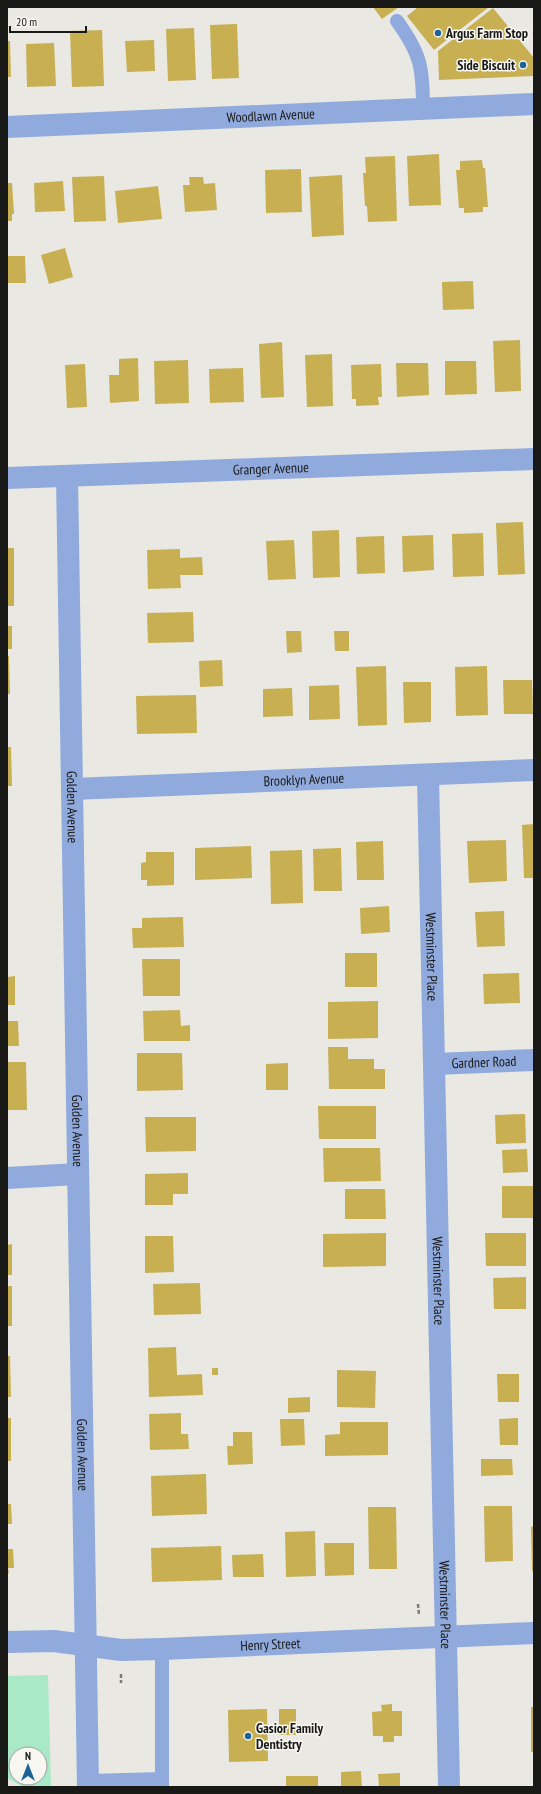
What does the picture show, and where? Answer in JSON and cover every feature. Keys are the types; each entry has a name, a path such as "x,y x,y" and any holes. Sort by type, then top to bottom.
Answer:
{"street":[{"name":"Woodlawn Avenue","path":"7,127 534,104"},
{"name":"Granger Avenue","path":"7,478 534,460"},
{"name":"Golden Avenue","path":"67,476 88,1784"},
{"name":"Brooklyn Avenue","path":"73,789 534,770"},
{"name":"Westminster Place","path":"428,775 449,1787"},
{"name":"Gardner Road","path":"434,1064 534,1060"},
{"path":"7,1178 78,1174"},
{"name":"Henry Street","path":"7,1642 54,1641 121,1650 534,1633"}],"lane":[{"path":"397,21 420,60 423,81 423,109"},
{"path":"88,1784 162,1783 162,1649"}],"path":[{"path":"418,1604 419,1615"},
{"path":"121,1671 121,1683"}],"green space":[{"path":"48,1675 51,1787 21,1786 48,1786 48,1746 8,1746 7,1778 7,1676"}],"building":[{"path":"373,7 399,7 382,19"},
{"name":"Argus Farm Stop","path":"418,7 489,7 434,50 407,16"},
{"path":"493,8 534,58 534,76 439,80 438,51"},
{"path":"237,24 239,78 212,79 210,25"},
{"path":"194,28 196,80 168,81 166,29"},
{"path":"102,30 104,86 72,87 70,31"},
{"path":"154,40 155,71 127,72 125,41"},
{"path":"7,41 10,41 11,77 7,77"},
{"path":"54,43 56,86 27,87 26,44"},
{"path":"439,154 441,205 409,206 407,156"},
{"path":"395,156 397,221 368,222 367,206 365,206 363,173 366,173 365,157"},
{"path":"482,160 483,168 485,168 488,207 483,207 483,212 464,213 464,208 459,208 456,170 460,170 460,161"},
{"path":"301,169 302,212 266,213 265,170"},
{"path":"342,175 344,235 312,237 309,177"},
{"path":"104,176 106,221 74,222 72,177"},
{"path":"189,177 203,177 204,184 215,183 217,210 185,212 183,185 190,185"},
{"path":"63,181 65,211 35,212 34,183"},
{"path":"7,183 12,183 14,214 12,214 12,221 7,221"},
{"path":"158,186 162,219 118,223 115,191"},
{"path":"65,248 73,277 49,284 41,255"},
{"path":"7,256 25,256 26,283 7,283"},
{"path":"473,281 474,309 443,310 442,282"},
{"path":"520,340 521,391 495,392 493,341"},
{"path":"282,342 284,397 261,398 259,344"},
{"path":"332,354 333,406 307,407 305,355"},
{"path":"138,358 139,401 110,403 109,375 119,375 119,359"},
{"path":"188,360 189,403 155,404 154,361"},
{"path":"445,361 476,361 477,394 445,395"},
{"path":"396,363 428,363 429,395 397,397"},
{"path":"85,364 87,407 67,408 65,365"},
{"path":"381,364 382,397 378,397 379,405 356,406 356,399 352,399 351,365"},
{"path":"243,368 244,402 210,403 209,369"},
{"path":"523,522 525,574 498,575 496,523"},
{"path":"339,530 340,577 313,578 312,531"},
{"path":"483,533 484,576 453,577 452,534"},
{"path":"433,535 434,570 403,572 402,536"},
{"path":"384,536 385,573 357,574 356,537"},
{"path":"294,540 296,579 268,580 266,541"},
{"path":"7,548 14,548 14,606 7,606"},
{"path":"180,549 180,558 202,557 203,575 180,575 181,588 148,589 147,550"},
{"path":"193,612 194,642 148,643 147,613"},
{"path":"7,626 12,626 12,649 7,649"},
{"path":"286,631 301,631 302,652 287,653"},
{"path":"334,631 349,631 349,651 335,651"},
{"path":"7,656 9,656 10,694 7,694"},
{"path":"222,660 223,686 200,687 199,661"},
{"path":"386,666 387,725 358,726 356,667"},
{"path":"487,666 488,715 456,716 455,667"},
{"path":"503,680 532,680 533,714 504,714"},
{"path":"403,682 431,682 431,722 404,723"},
{"path":"339,685 340,719 309,720 309,686"},
{"path":"292,688 293,716 263,717 263,689"},
{"path":"196,695 197,733 137,734 136,696"},
{"path":"7,747 11,747 12,786 7,786"},
{"path":"534,824 534,878 524,878 522,825"},
{"path":"506,840 507,881 469,883 467,841"},
{"path":"383,841 384,880 357,880 356,842"},
{"path":"251,846 252,878 195,880 195,848"},
{"path":"341,848 342,891 314,891 313,849"},
{"path":"302,850 303,903 271,904 270,851"},
{"path":"146,852 174,852 174,885 147,886 147,880 141,880 141,863 146,862"},
{"path":"389,906 390,932 361,934 360,908"},
{"path":"504,911 505,946 477,947 475,912"},
{"path":"183,917 184,947 133,948 132,928 142,928 142,918"},
{"path":"345,953 377,953 377,987 345,987"},
{"path":"142,959 180,959 180,996 143,996"},
{"path":"519,973 520,1003 484,1004 483,974"},
{"path":"15,976 15,1005 7,1005 7,977"},
{"path":"378,1001 378,1038 328,1039 328,1002"},
{"path":"180,1010 181,1026 190,1025 190,1041 144,1041 143,1011"},
{"path":"7,1021 18,1021 19,1046 7,1046"},
{"path":"328,1047 348,1047 348,1059 374,1059 374,1069 385,1069 385,1089 329,1089"},
{"path":"137,1053 182,1053 183,1090 137,1091"},
{"path":"7,1062 26,1062 27,1110 7,1110"},
{"path":"288,1063 288,1090 266,1090 266,1064"},
{"path":"318,1106 376,1106 376,1139 319,1139"},
{"path":"525,1114 526,1143 496,1144 495,1115"},
{"path":"145,1117 196,1117 196,1151 146,1152"},
{"path":"323,1148 380,1148 381,1181 324,1182"},
{"path":"527,1149 528,1172 503,1173 502,1150"},
{"path":"188,1173 188,1194 173,1194 173,1205 145,1205 145,1174"},
{"path":"502,1186 534,1186 534,1218 502,1218"},
{"path":"345,1189 385,1189 386,1219 345,1219"},
{"path":"386,1233 386,1266 323,1267 323,1234"},
{"path":"485,1233 526,1233 526,1266 486,1266"},
{"path":"145,1236 173,1236 174,1272 145,1273"},
{"path":"12,1244 12,1275 7,1275 7,1245"},
{"path":"526,1277 526,1309 494,1309 493,1278"},
{"path":"200,1283 201,1314 154,1315 153,1284"},
{"path":"7,1286 12,1286 12,1326 7,1326"},
{"path":"176,1347 177,1375 202,1374 203,1395 149,1397 148,1348"},
{"path":"7,1356 10,1356 11,1397 7,1397"},
{"path":"212,1368 218,1368 218,1375 212,1375"},
{"path":"337,1370 376,1371 375,1408 337,1407"},
{"path":"497,1374 519,1374 519,1402 498,1402"},
{"path":"310,1397 310,1412 288,1413 288,1398"},
{"path":"181,1413 181,1434 188,1434 189,1449 150,1450 149,1414"},
{"path":"7,1418 11,1418 11,1461 7,1461"},
{"path":"518,1418 518,1445 500,1445 499,1419"},
{"path":"280,1419 304,1419 305,1445 281,1446"},
{"path":"340,1422 388,1422 388,1455 325,1456 325,1435 340,1434"},
{"path":"233,1432 252,1432 253,1464 228,1465 227,1446 233,1446"},
{"path":"481,1459 512,1459 513,1475 481,1476"},
{"path":"206,1474 207,1514 152,1516 151,1476"},
{"path":"7,1504 11,1504 12,1524 7,1524"},
{"path":"484,1506 512,1506 513,1561 485,1562"},
{"path":"368,1507 396,1507 397,1569 369,1569"},
{"path":"534,1526 534,1571 532,1571 531,1527"},
{"path":"315,1531 316,1576 286,1577 285,1532"},
{"path":"324,1543 354,1543 354,1575 325,1576"},
{"path":"221,1546 222,1580 152,1582 151,1548"},
{"path":"7,1549 13,1549 14,1568 8,1568 9,1573 7,1573"},
{"path":"263,1554 264,1577 233,1577 232,1555"},
{"path":"392,1704 392,1711 402,1711 402,1736 394,1736 394,1742 383,1742 383,1736 373,1736 372,1712 382,1711 381,1705"},
{"path":"531,1707 534,1707 534,1752 531,1752"},
{"name":"Gasior Family Dentistry","path":"267,1709 268,1761 229,1762 228,1710"},
{"path":"279,1709 296,1709 296,1735 279,1735"},
{"path":"361,1771 362,1787 341,1787 341,1772"},
{"path":"400,1773 400,1787 379,1787 378,1774"},
{"path":"286,1776 318,1776 318,1787 286,1787"}],"place":[{"name":"Argus Farm Stop","path":"438,33"},
{"name":"Side Biscuit","path":"523,65"},
{"name":"Gasior Family Dentistry","path":"248,1736"}]}
